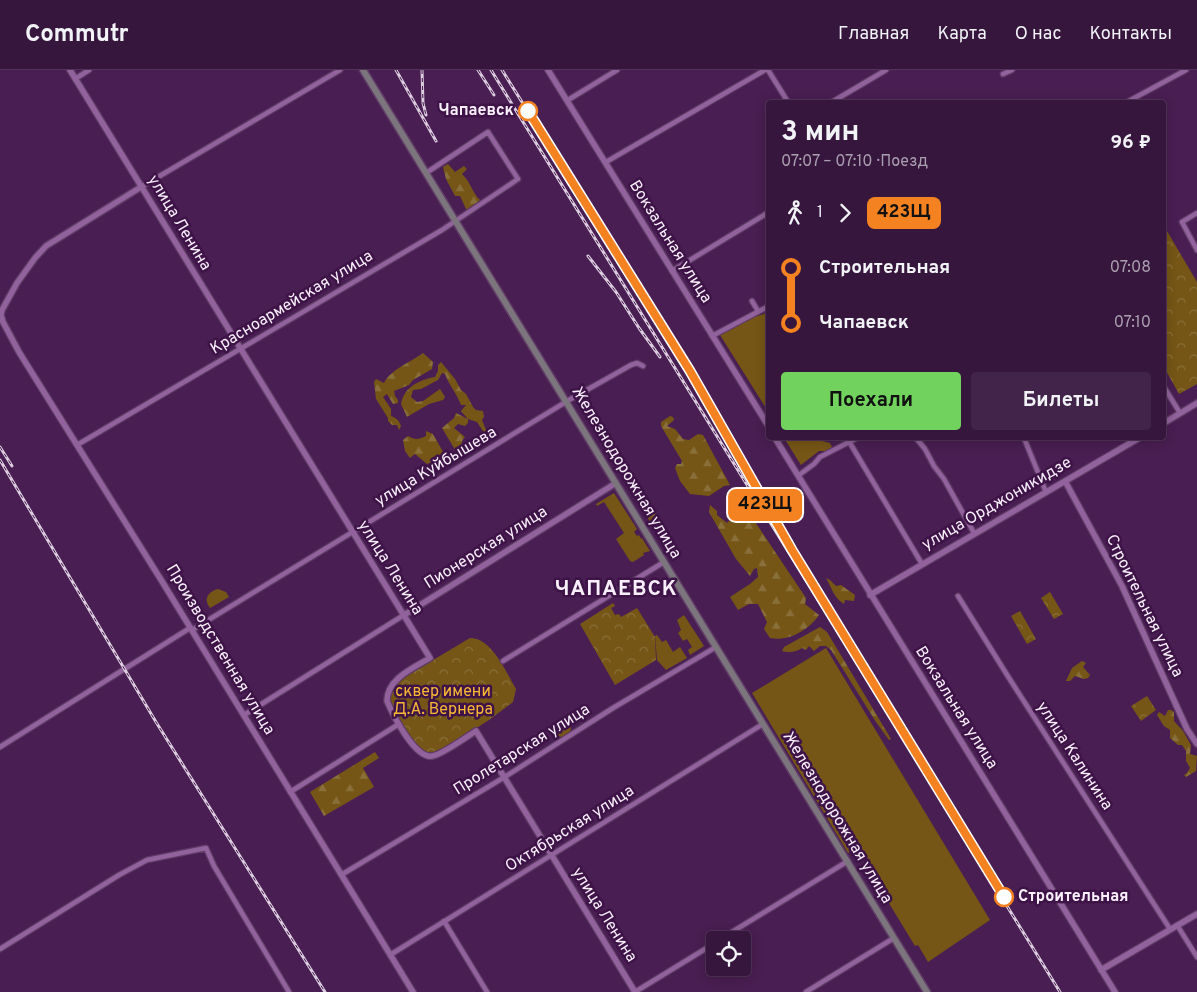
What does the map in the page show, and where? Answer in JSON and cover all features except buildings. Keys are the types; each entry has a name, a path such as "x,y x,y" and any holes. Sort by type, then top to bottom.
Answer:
{"main road":[{"name":"Железнодорожная улица","path":"363,70 927,992"}],"street":[{"name":"улица Ленина","path":"70,70 430,658 395,680 390,688 387,701 399,724 417,750 429,757 437,755 476,731 635,992"},
{"path":"75,79 88,70"},
{"path":"141,187 340,70"},
{"name":"Вокзальная улица","path":"548,70 766,422"},
{"path":"568,100 617,70"},
{"path":"606,162 766,70 787,100"},
{"path":"835,100 886,70"},
{"path":"1003,74 1012,70"},
{"path":"1131,100 1186,70"},
{"name":"Красноармейская улица","path":"77,446 456,221 518,179 488,132 426,173"},
{"name":"Производственная улица","path":"141,187 40,251 17,283 2,310 3,322 19,352 413,992"},
{"path":"1197,213 1182,222 1197,250"},
{"path":"672,271 766,214"},
{"path":"752,301 758,311"},
{"path":"712,336 766,309"},
{"name":"улица Куйбышева","path":"0,747 191,629 567,402 631,365 637,363 643,366"},
{"path":"1166,390 1180,413"},
{"path":"1166,422 1197,403"},
{"name":"Вокзальная улица","path":"776,440 1115,992"},
{"path":"798,475 814,464 820,457 846,440"},
{"path":"849,440 922,564"},
{"path":"918,440 926,449 934,466 944,479 974,534"},
{"path":"1025,440 1046,492"},
{"name":"улица Орджоникидзе","path":"870,595 1135,440"},
{"name":"Строительная улица","path":"1065,480 1122,586 1187,730 1197,744"},
{"name":"Пионерская улица","path":"244,715 616,483"},
{"path":"503,661 664,562"},
{"name":"улица Калинина","path":"958,596 1008,678 1170,929"},
{"name":"Пролетарская улица","path":"342,875 504,777 613,708 716,647"},
{"path":"290,792 399,724"},
{"name":"Октябрьская улица","path":"390,954 763,724"},
{"path":"0,949 147,860 206,848 214,866 289,992"},
{"path":"735,931 848,861"},
{"path":"1101,970 1197,914"},
{"path":"444,921 487,992"},
{"path":"1177,925 1197,957"},
{"path":"806,992 894,938"},
{"path":"635,992 706,949"}],"green space":[{"path":"448,164 455,172 464,166 467,169 462,174 480,200 469,210 466,209 460,196 455,196 446,179 443,167"},
{"path":"1166,229 1197,282 1197,384 1179,394 1166,371"},
{"path":"766,313 766,408 720,335 751,318"},
{"path":"423,353 433,362 432,369 413,380 409,385 394,391 398,403 393,404 387,394 383,397 391,409 391,416 401,426 399,430 397,425 392,425 388,421 376,399 374,382 376,379 384,383 396,370"},
{"path":"441,362 466,394 473,407 476,410 483,411 484,417 482,420 488,435 485,434 477,422 468,419 461,411 466,405 461,405 445,374 442,373 438,380 421,389 413,390 411,397 417,402 423,401 440,389 445,397 443,400 429,404 407,417 401,404 405,393 418,382 435,377 438,365"},
{"path":"456,413 468,419 468,423 465,426 458,424 454,428 465,437 462,443 463,449 457,453 442,428 454,418"},
{"path":"670,416 674,420 667,426 675,429 683,439 689,440 698,434 703,435 730,485 724,486 709,496 690,494 680,481 675,468 682,461 661,426 661,422"},
{"path":"426,431 433,434 447,459 445,463 439,459 427,464 415,454 410,458 405,451 403,440 408,436 417,439 426,436"},
{"path":"785,440 824,440 822,441 830,443 832,447 827,451 819,451 801,465"},
{"path":"641,489 678,550 670,554 633,494"},
{"path":"614,493 637,529 634,532 642,538 650,551 643,553 644,555 633,562 630,561 616,539 624,533 604,502 597,506 596,504"},
{"path":"710,505 717,511 717,515 727,523 735,515 737,516 747,510 806,598 805,604 819,615 804,630 784,638 770,638 764,629 767,622 758,604 749,604 738,610 730,597 758,577 757,568 754,569 750,576 736,559 709,512"},
{"path":"826,578 836,586 841,585 855,595 854,601 845,600 844,604 840,601"},
{"path":"218,589 226,592 229,597 210,608 207,602 208,596"},
{"path":"1050,592 1063,614 1054,619 1041,598"},
{"path":"613,603 615,606 611,608 615,615 619,614 621,617 637,608 655,637 656,660 615,685 580,624"},
{"path":"1020,611 1036,639 1027,644 1011,616"},
{"path":"684,615 704,646 690,655 688,650 692,647 687,639 683,641 678,633 681,630 677,620"},
{"path":"820,627 827,632 891,739 889,740 876,722 831,650 826,646 820,646 814,651 809,646 806,650 802,648 792,652 782,651 784,647"},
{"path":"657,635 662,642 666,640 673,652 680,647 687,658 666,670 657,660 655,636"},
{"name":"сквер имени Д.А. Вернера","path":"470,638 478,639 498,657 516,689 513,702 489,720 437,753 423,752 397,717 390,701 391,691 398,681"},
{"path":"826,648 990,920 928,962 918,945 915,946 873,877 877,874 860,846 848,853 752,693"},
{"path":"1082,661 1086,663 1083,667 1090,675 1088,678 1084,679 1075,676 1070,681 1066,681 1072,668"},
{"path":"1147,696 1156,710 1141,721 1131,706"},
{"path":"1168,710 1174,712 1174,721 1183,731 1191,745 1190,754 1197,756 1196,771 1186,777 1184,775 1190,768 1186,761 1186,751 1182,745 1178,745 1170,738 1170,730 1164,726 1157,715 1159,712 1165,716"},
{"path":"562,719 570,724 571,728 566,736 562,737 554,732 553,728 558,720"},
{"path":"375,752 379,758 363,768 374,787 324,816 310,792"}],"railway":[{"path":"396,70 436,141"},
{"path":"422,70 423,103 426,115"},
{"path":"478,70 494,95"},
{"path":"491,70 1060,992"},
{"path":"502,70 690,371 741,462"},
{"path":"588,256 616,292 660,357"},
{"path":"0,447 12,466"},
{"path":"0,460 156,722 325,992"},
{"path":"769,506 792,542"}],"train":[{"name":"423Щ","path":"528,111 690,371 749,478 1004,897"}],"place":[{"name":"Чапаевск","path":"528,111"},
{"name":"Строительная","path":"1004,897"}],"district":[{"name":"ЧАПАЕВСК","path":"616,589"}]}
